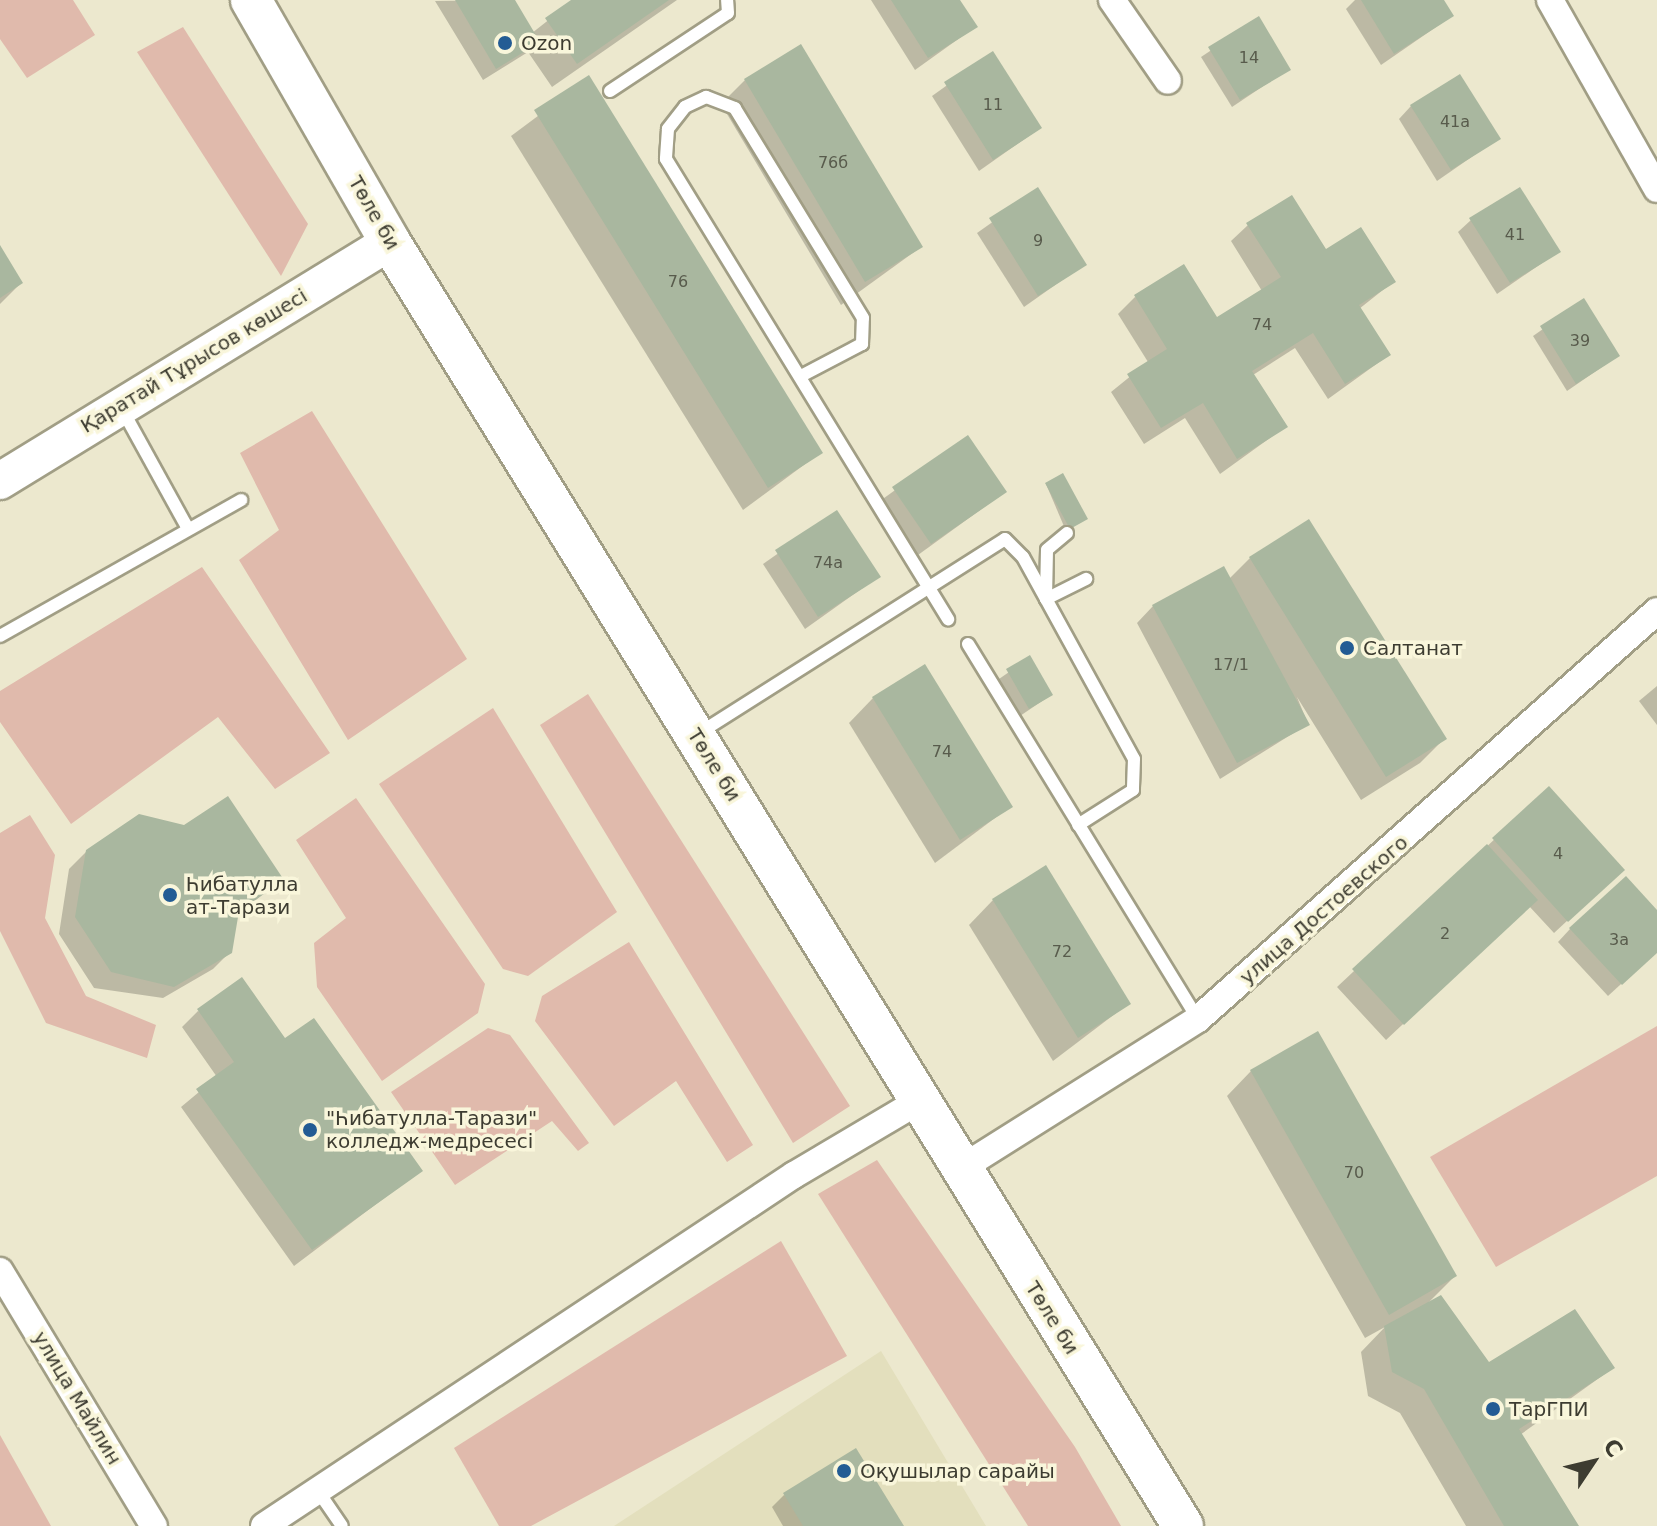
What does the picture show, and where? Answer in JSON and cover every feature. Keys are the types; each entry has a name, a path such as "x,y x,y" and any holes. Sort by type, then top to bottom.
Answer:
{"main road":[{"name":"Төле би","path":"263,4 390,242 1183,1526"},
{"name":"Қаратай Тұрысов көшесі","path":"0,481 119,405 390,242"}],"street":[{"path":"1112,0 1168,81"},
{"path":"1550,0 1657,189"},
{"name":"улица Достоевского","path":"960,1169 1198,1019 1657,611"},
{"path":"264,1526 794,1175 921,1100"},
{"name":"улица Майлин","path":"0,1271 154,1526"}],"lane":[{"path":"610,91 728,13 727,0"},
{"path":"801,376 862,344 863,318 735,108 706,97 685,107 668,129 666,159 931,586 948,619"},
{"path":"119,405 187,527"},
{"path":"0,636 187,527 241,500"},
{"path":"1046,599 1047,550 1067,533"},
{"path":"695,735 1005,539 1046,599 1134,759 1133,790 1078,825"},
{"path":"1046,599 1086,579"},
{"path":"968,644 1198,1019"},
{"path":"318,1491 342,1526"}],"shaded area":[{"path":"0,0 73,0 95,35 27,78 0,39"},
{"path":"183,27 308,224 281,276 137,52"},
{"path":"312,411 467,659 348,740 239,560 279,530 240,453"},
{"path":"202,567 330,753 275,789 218,717 71,824 0,722 0,691"},
{"path":"588,694 850,1106 793,1143 540,725"},
{"path":"493,708 617,912 528,976 503,969 379,784"},
{"path":"356,798 485,984 478,1013 382,1081 317,987 314,943 346,918 296,840"},
{"path":"30,815 55,855 45,918 86,996 156,1025 147,1058 46,1023 0,931 0,833"},
{"path":"629,942 753,1145 727,1162 676,1081 614,1126 535,1021 542,996"},
{"path":"1657,1026 1657,1176 1496,1267 1430,1157"},
{"path":"488,1028 510,1035 589,1143 578,1151 552,1121 455,1185 391,1092"},
{"path":"877,1160 1075,1447 1121,1526 1028,1526 818,1194"},
{"path":"781,1241 847,1356 531,1526 499,1526 454,1448"},
{"path":"881,1351 986,1526 614,1526"},
{"path":"0,1435 51,1526 0,1526"}],"building":[{"path":"455,0 515,0 540,42 496,69"},
{"path":"571,0 669,0 577,64 545,18"},
{"path":"891,0 960,0 978,27 928,58"},
{"path":"1361,0 1444,0 1454,16 1394,54"},
{"path":"1259,16 1291,70 1240,100 1208,47"},
{"path":"801,44 923,247 865,282 744,79"},
{"path":"993,51 1042,128 993,160 944,82"},
{"path":"1460,74 1501,139 1451,170 1410,105"},
{"path":"589,75 823,453 768,488 534,110"},
{"path":"1038,187 1087,265 1038,296 989,218"},
{"path":"1520,187 1561,252 1510,283 1469,218"},
{"path":"1292,195 1326,249 1361,227 1396,282 1359,305 1391,355 1345,384 1313,333 1252,371 1288,427 1237,459 1203,403 1161,428 1127,374 1167,349 1134,295 1184,264 1217,317 1281,277 1246,223"},
{"path":"0,245 23,283 0,298"},
{"path":"1584,298 1620,356 1576,384 1540,326"},
{"path":"968,435 1007,492 931,544 892,487"},
{"path":"1063,473 1088,519 1070,529 1045,483"},
{"path":"837,510 881,577 818,617 775,550"},
{"name":"Салтанат","path":"1309,519 1447,739 1386,777 1249,557"},
{"path":"1224,566 1310,725 1237,763 1152,605"},
{"path":"1030,655 1053,695 1029,709 1006,669"},
{"path":"925,664 1013,807 960,840 872,697"},
{"path":"1549,786 1625,870 1568,922 1492,838"},
{"name":"Һибатулла ат-Тарази","path":"228,796 284,880 239,911 232,953 174,987 111,972 75,917 86,850 139,814 184,825"},
{"path":"1487,844 1538,900 1404,1025 1352,969"},
{"path":"1046,865 1131,1004 1078,1038 992,899"},
{"path":"1626,876 1657,910 1657,953 1622,985 1569,928"},
{"name":"\"Һибатулла-Тарази\" колледж-медресесі","path":"242,977 285,1038 314,1018 423,1171 312,1250 196,1089 234,1062 197,1009"},
{"path":"1318,1031 1457,1276 1389,1315 1250,1070"},
{"name":"ТарГПИ","path":"1441,1295 1489,1362 1575,1309 1615,1368 1519,1429 1579,1526 1504,1526 1424,1389 1392,1372 1384,1326"},
{"name":"Оқушылар сарайы","path":"856,1448 904,1526 803,1526 783,1493"}],"place":[{"name":"Ozon","path":"505,43"},
{"name":"Салтанат","path":"1347,648"},
{"name":"Һибатулла ат-Тарази","path":"170,895"},
{"name":"\"Һибатулла-Тарази\" колледж-медресесі","path":"310,1130"},
{"name":"ТарГПИ","path":"1493,1409"},
{"name":"Оқушылар сарайы","path":"844,1471"}]}
